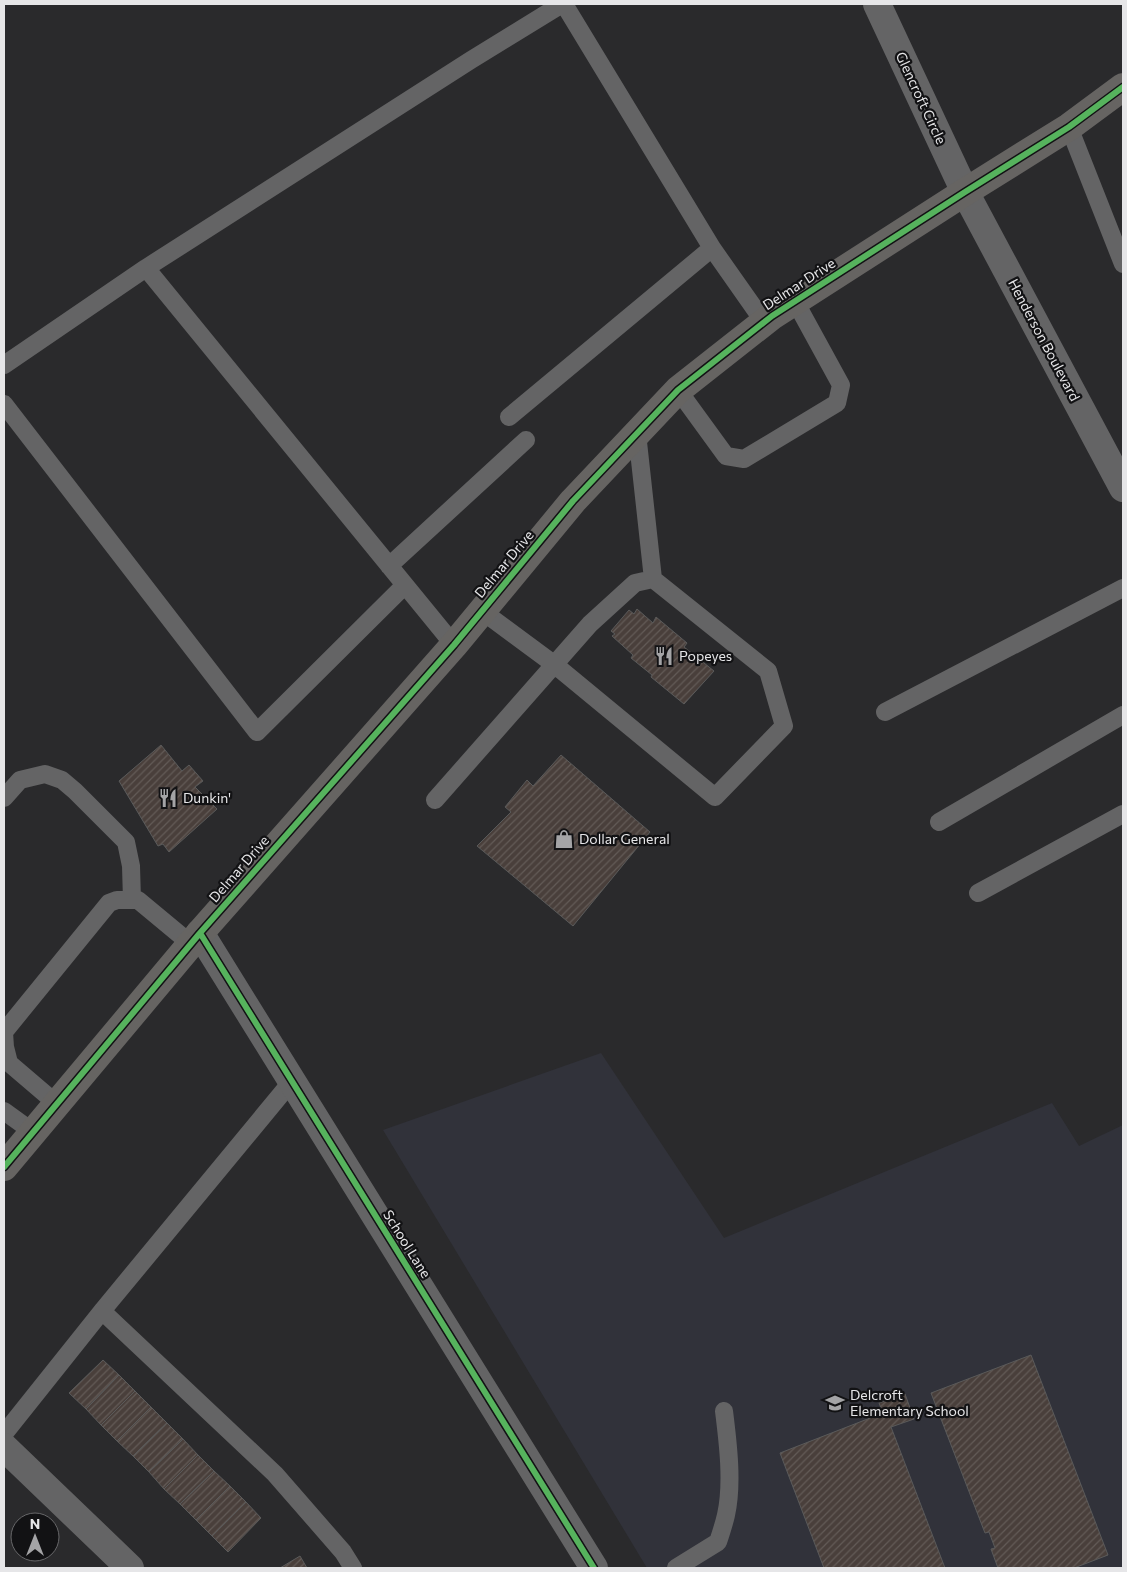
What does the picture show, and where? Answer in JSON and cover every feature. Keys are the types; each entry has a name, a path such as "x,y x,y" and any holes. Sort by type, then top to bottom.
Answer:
{"street":[{"name":"Glencroft Circle","path":"878,4 964,192"},
{"name":"Delmar Drive","path":"4,1167 195,938 454,645 572,501 678,390 764,322 1068,127 1123,87"},
{"name":"Henderson Boulevard","path":"964,192 1123,488"},
{"name":"School Lane","path":"195,938 292,1081 594,1568"},
{"path":"4,1447 130,1568"}],"lane":[{"path":"4,365 146,268 471,60 563,4 712,248 764,322"},
{"path":"1068,127 1123,264"},
{"path":"509,417 712,248"},
{"path":"146,268 454,645"},
{"path":"678,390 726,456 744,459 837,403 841,385 795,301"},
{"path":"4,404 258,732 405,585"},
{"path":"482,611 555,665 715,797 784,726 768,671 653,579 637,433"},
{"path":"389,566 526,440"},
{"path":"435,800 590,624 634,583 653,579"},
{"path":"885,712 1123,588"},
{"path":"939,822 1123,714"},
{"path":"4,798 20,780 45,774 62,780 126,842 131,866 132,900"},
{"path":"978,893 1123,814"},
{"path":"56,1104 10,1063 5,1047 4,1032 109,903 117,900 138,900 195,938"},
{"path":"4,1434 102,1311 292,1081"},
{"path":"4,1111 33,1132"},
{"path":"102,1311 275,1474 343,1552 353,1568"},
{"path":"676,1568 718,1542 726,1514 728,1492 729,1458 724,1411"}],"shaded area":[{"name":"Delcroft Elementary School","path":"601,1053 724,1238 1052,1103 1079,1146 1123,1125 1123,1568 647,1568 383,1130"}],"building":[{"name":"Popeyes","path":"637,609 653,623 656,617 687,643 684,647 714,671 684,704 651,677 652,675 631,658 633,655 612,636 615,634 611,631 629,610 634,614"},
{"name":"Dunkin'","path":"161,745 182,771 189,765 203,781 195,787 217,809 169,852 163,844 158,846 119,781"},
{"name":"Dollar General","path":"561,755 650,832 573,926 477,846 511,812 505,807 527,780 533,786"},
{"path":"1031,1355 1108,1555 1074,1568 998,1568 991,1549 995,1548 989,1532 985,1533 931,1393"},
{"path":"103,1360 119,1375 86,1409 69,1393"},
{"path":"119,1375 135,1391 101,1425 86,1409"},
{"path":"135,1391 151,1407 117,1441 101,1425"},
{"path":"905,1394 914,1419 891,1427 945,1568 824,1568 780,1453 883,1413 879,1403"},
{"path":"151,1407 167,1423 133,1456 117,1441"},
{"path":"167,1423 183,1439 149,1472 133,1456"},
{"path":"183,1439 198,1455 164,1489 149,1472"},
{"path":"198,1455 214,1471 180,1504 164,1489"},
{"path":"214,1471 230,1486 196,1520 180,1504"},
{"path":"230,1486 246,1502 212,1536 196,1520"},
{"path":"246,1502 261,1518 228,1552 212,1536"},
{"path":"300,1556 307,1568 280,1568"}],"cycle path":[{"path":"4,1167 200,933 454,645 573,501 678,390 772,316 1069,127 1123,87"},
{"path":"200,933 594,1568"}],"place":[{"name":"Popeyes","path":"664,656"},
{"name":"Dunkin'","path":"168,798"},
{"name":"Dollar General","path":"564,839"},
{"name":"Delcroft Elementary School","path":"835,1403"}]}
